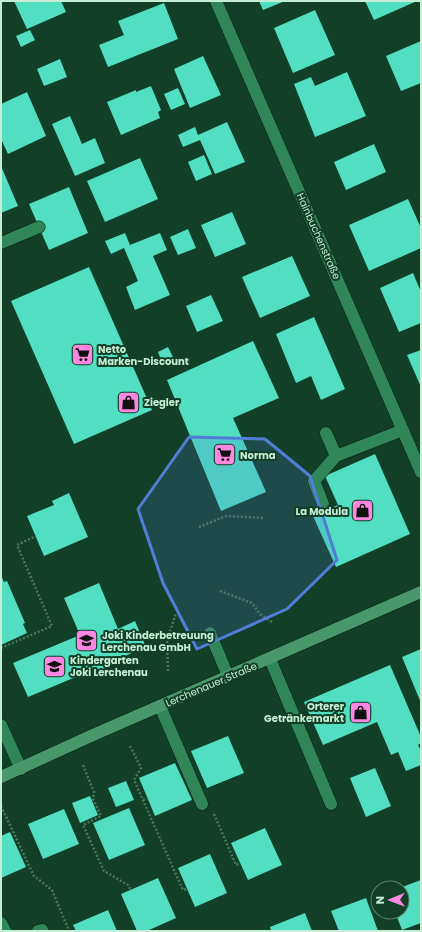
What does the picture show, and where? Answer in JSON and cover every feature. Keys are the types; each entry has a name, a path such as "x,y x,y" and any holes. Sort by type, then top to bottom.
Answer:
{"main road":[{"name":"Lerchenauer Straße","path":"1,777 421,592"}],"street":[{"name":"Hainbuchenstraße","path":"216,1 421,472"},
{"path":"1,243 39,227"},
{"path":"323,504 314,482 336,456 403,430"},
{"path":"326,433 336,456"},
{"path":"210,634 228,676"},
{"path":"270,659 331,804"},
{"path":"160,706 202,804"},
{"path":"1,725 21,769"},
{"path":"1,923 5,931"}],"path":[{"path":"199,527 226,516 265,518"},
{"path":"1,648 52,626 17,544 36,536"},
{"path":"220,591 252,603 260,614 272,622"},
{"path":"168,671 167,641 176,613"},
{"path":"130,746 141,768 134,780 183,890 187,889"},
{"path":"83,765 94,792 93,799 101,816 83,825 104,871 128,885 131,890"},
{"path":"143,800 148,798"},
{"path":"1,806 34,876 52,890 68,931"}],"highlighted area":[{"path":"189,437 265,439 310,476 337,560 287,609 197,649 163,583 138,509"}],"building":[{"path":"14,1 61,1 66,12 27,29"},
{"path":"259,1 285,1 263,10"},
{"path":"365,1 417,1 374,20"},
{"path":"164,3 178,39 108,67 99,45 124,35 118,21"},
{"path":"315,10 335,55 293,73 274,28"},
{"path":"30,30 35,40 21,47 16,36"},
{"path":"421,41 421,83 401,91 386,56"},
{"path":"203,56 221,95 190,108 174,69"},
{"path":"60,59 67,77 44,86 37,69"},
{"path":"347,72 366,116 315,137 294,84 311,77 315,86"},
{"path":"151,86 161,110 158,112 160,118 121,135 107,102 136,90 136,92"},
{"path":"178,88 185,104 171,110 164,94"},
{"path":"27,92 46,136 8,154 1,139 1,104"},
{"path":"70,116 82,144 95,138 105,163 75,176 52,124"},
{"path":"227,122 245,162 215,174 200,140 183,147 178,135 195,127 198,135"},
{"path":"374,144 386,172 346,190 334,162"},
{"path":"204,155 212,174 196,181 188,162"},
{"path":"140,158 158,199 105,222 87,181"},
{"path":"1,166 18,206 1,213"},
{"path":"69,187 88,233 49,250 29,204"},
{"path":"408,199 421,228 421,248 369,271 349,225"},
{"path":"232,212 246,244 215,257 201,225"},
{"path":"188,229 196,248 178,255 170,237"},
{"path":"125,233 130,245 160,233 167,250 153,256 170,295 135,310 126,287 138,281 124,248 111,254 105,241"},
{"path":"292,256 310,296 260,318 242,277"},
{"name":"Netto Marken-Discount","path":"89,267 152,410 74,444 11,301"},
{"path":"413,273 421,292 421,323 399,332 380,288"},
{"path":"211,295 223,321 197,332 186,306"},
{"path":"314,317 345,389 321,400 311,376 296,383 276,334"},
{"name":"Norma","path":"253,341 279,398 233,418 266,492 221,511 167,380"},
{"path":"168,347 173,357 162,362 158,352"},
{"path":"421,350 421,387 407,355"},
{"name":"La Modula","path":"375,454 410,534 336,567 313,516 338,505 325,476"},
{"path":"69,493 88,537 44,556 27,516 54,505 52,501"},
{"path":"1,575 4,582 7,581 25,623 23,624 27,633 1,645"},
{"path":"99,583 118,629 135,621 146,647 106,664 109,671 97,676 95,669 28,697 13,663 80,635 64,598"},
{"path":"421,649 421,703 402,657"},
{"name":"Orterer Getränkemarkt","path":"390,665 421,737 421,743 418,745 421,751 421,765 406,771 398,752 391,755 377,722 323,745 304,702"},
{"path":"228,736 244,773 207,788 191,751"},
{"path":"175,763 192,800 155,816 139,778"},
{"path":"375,768 391,806 366,817 350,778"},
{"path":"126,781 134,800 116,807 108,788"},
{"path":"90,796 98,815 80,823 72,803"},
{"path":"129,808 145,845 109,860 93,823"},
{"path":"64,809 79,844 43,859 28,824"},
{"path":"265,828 282,865 248,880 231,843"},
{"path":"10,832 26,867 1,878 1,836"},
{"path":"210,854 227,893 195,907 178,868"},
{"path":"158,878 176,918 147,931 137,931 121,894"},
{"path":"421,880 421,923 402,930 398,920 410,920 410,884"},
{"path":"366,898 370,909 370,920 374,920 378,931 339,931 331,911"},
{"path":"108,910 117,931 76,931 73,925"},
{"path":"305,913 312,931 271,931 270,927"}],"place":[{"name":"Netto Marken-Discount","path":"82,355"},
{"name":"Ziegler","path":"128,402"},
{"name":"Norma","path":"224,455"},
{"name":"La Modula","path":"363,511"},
{"name":"Joki Kinderbetreuung Lerchenau GmbH","path":"87,641"},
{"name":"Kindergarten Joki Lerchenau","path":"54,666"},
{"name":"Orterer Getränkemarkt","path":"360,712"}]}
